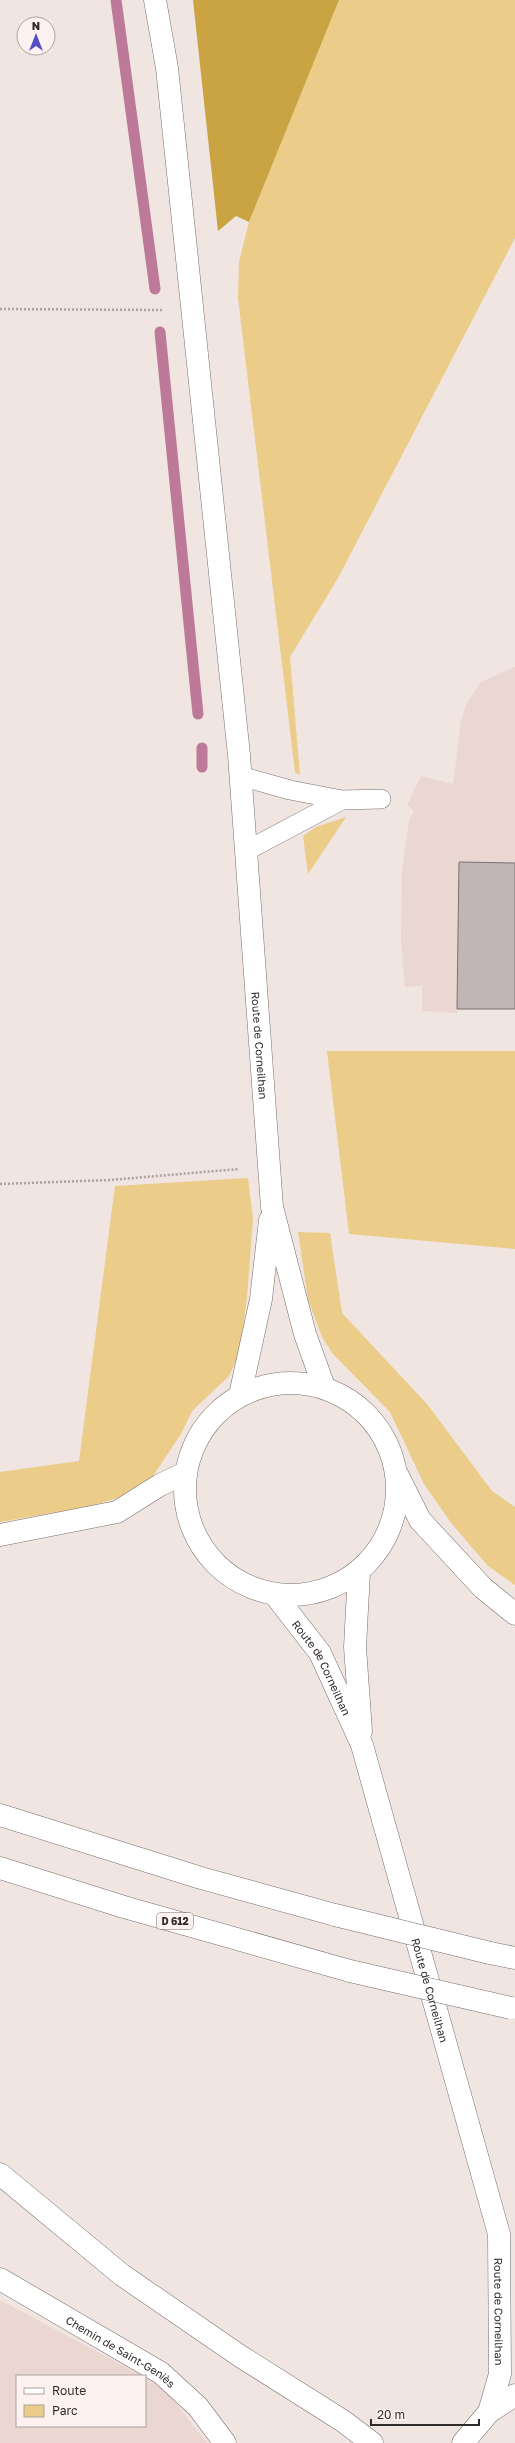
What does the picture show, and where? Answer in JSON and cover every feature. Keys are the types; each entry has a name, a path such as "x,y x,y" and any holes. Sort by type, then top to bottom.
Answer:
{"main road":[{"name":"Route de Corneilhan","path":"155,0 166,68 240,776 272,1207 305,1334 324,1387"},
{"name":"Route de Corneilhan","path":"240,1395 248,1353 262,1299 272,1207"},
{"path":"398,1476 396,1512 383,1545 359,1572 333,1588 305,1596 275,1595 243,1585 216,1566 194,1532 185,1507 185,1473 195,1442 214,1415 240,1395 267,1385 296,1382 324,1387 351,1400 374,1421 390,1446 398,1476 420,1520 483,1588 515,1614"},
{"path":"0,1535 117,1512 160,1485 185,1473"},
{"name":"Route de Corneilhan","path":"359,1572 355,1647 362,1745"},
{"name":"Route de Corneilhan","path":"275,1595 320,1653 362,1745 499,2234 500,2374 489,2412"},
{"path":"0,1815 201,1878 335,1915 515,1958"},
{"name":"D 612","path":"0,1868 124,1907 350,1971 513,2009"},
{"path":"0,2174 122,2275 240,2356 343,2421 372,2443"},
{"name":"Route de Corneilhan","path":"499,2234 515,2256"},
{"name":"Chemin de Saint-Geniès","path":"0,2279 161,2373 198,2407 225,2443"},
{"path":"463,2443 489,2412 515,2395"}],"lane":[{"path":"240,776 290,790 342,800 380,799"},
{"path":"246,851 342,800"}],"path":[{"path":"0,309 192,310"},
{"path":"0,1184 110,1180 244,1169 252,1168 268,1161"}],"shaded area":[{"path":"193,0 339,0 249,222 236,216 218,231"},
{"path":"515,667 515,1009 457,1009 457,1013 422,1011 422,986 405,987 401,940 402,870 409,821 414,810 407,805 421,776 453,784 461,722 466,704 481,682"},
{"path":"0,2300 141,2375 16,2375 16,2427 146,2427 146,2378 164,2388 207,2443 0,2443"}],"green space":[{"path":"339,0 515,0 515,238 338,578 290,657 300,775 295,772 238,298 239,262 249,222"},
{"path":"346,817 308,874 303,836 316,827"},
{"path":"327,1051 515,1051 515,1249 349,1234"},
{"path":"248,1178 253,1219 247,1297 240,1352 229,1376 192,1411 181,1434 153,1476 126,1495 92,1506 0,1522 0,1472 79,1461 115,1186"},
{"path":"298,1232 330,1233 342,1313 427,1404 492,1491 515,1507 515,1585 488,1566 452,1524 424,1484 390,1412 333,1354 322,1337 308,1299"}],"building":[{"path":"459,862 515,863 515,1009 457,1009"}],"waterway":[{"path":"116,0 155,289"},
{"path":"160,332 198,714"},
{"path":"202,748 202,767"}]}
